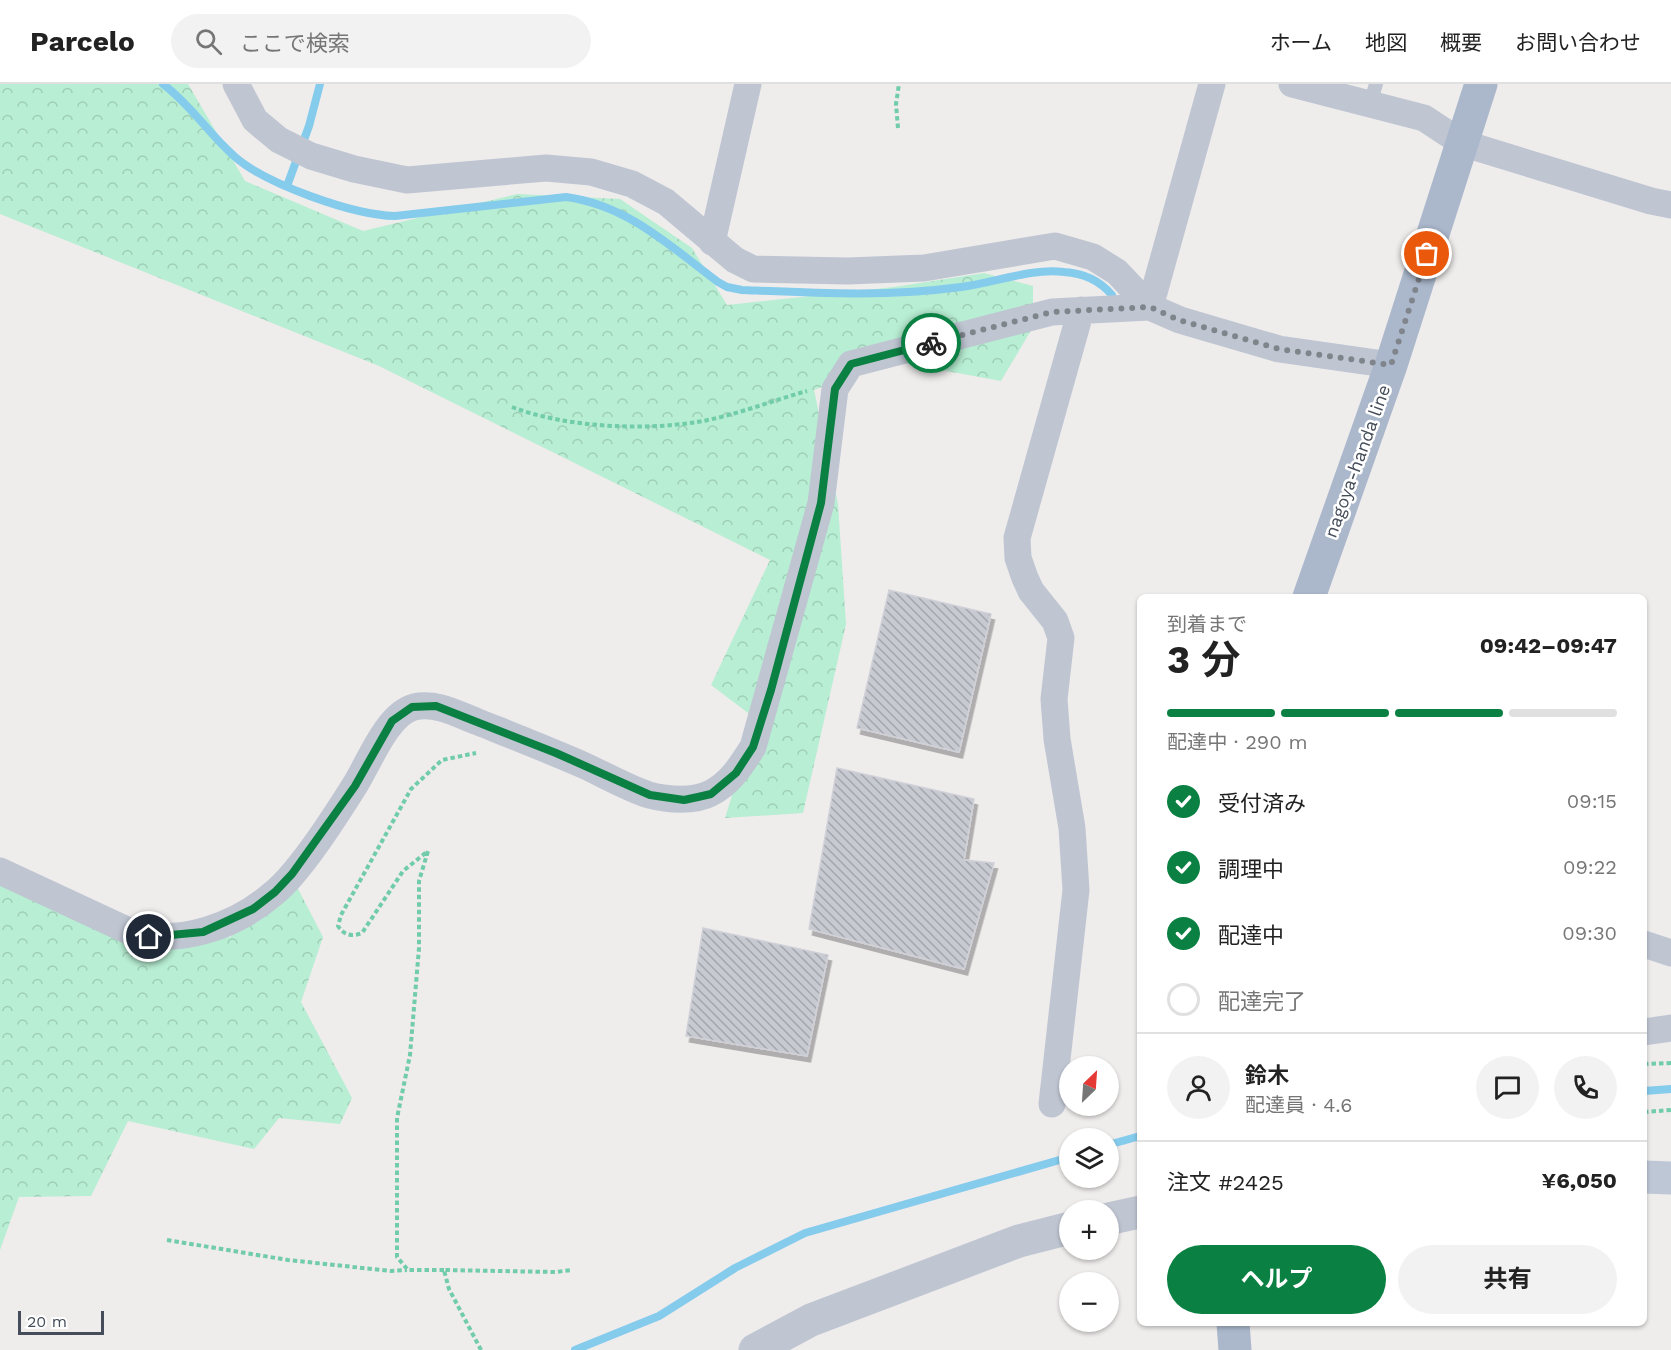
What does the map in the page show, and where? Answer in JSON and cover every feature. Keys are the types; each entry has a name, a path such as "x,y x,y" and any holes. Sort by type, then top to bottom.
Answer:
{"main road":[{"name":"nagoya-handa line","path":"1310,594 1391,365 1481,84"},
{"path":"1647,1177 1671,1178"},
{"path":"1233,1326 1235,1350"}],"street":[{"path":"236,84 255,120 279,140 311,156 354,169 407,180 546,168 591,172 632,184 666,202 735,260 753,269 848,271 924,268 1055,246 1093,257 1109,267 1150,307 1179,320 1279,349 1391,365"},
{"path":"712,242 748,84"},
{"path":"1150,307 1212,84"},
{"path":"1292,84 1373,94 1424,118 1462,143 1651,201 1671,205"},
{"path":"0,871 131,932 149,937 203,932 229,922 261,903 292,874 355,786 392,721 412,707 436,706 556,753 650,795 684,800 711,794 736,773 753,747 771,690 821,503 835,389 851,364 1052,312 1150,307"},
{"path":"1052,1104 1076,890 1072,828 1057,740 1054,699 1061,638 1055,621 1031,591 1025,578 1018,558 1017,538 1081,310"},
{"path":"1647,945 1671,953"},
{"path":"1647,1032 1671,1028"},
{"path":"1119,1217 1137,1213"},
{"path":"754,1350 811,1320 1018,1241 1059,1231"}],"path":[{"path":"898,128 896,104 899,84"},
{"path":"512,407 562,422 664,424 696,422 809,390 835,389"},
{"path":"408,1270 397,1257 397,1118 410,1055 419,948 419,881 429,851 403,871 362,933 354,936 343,933 338,926 341,915 411,789 442,760 470,752 480,753"},
{"path":"1647,1064 1671,1063"},
{"path":"1647,1112 1671,1110"},
{"path":"167,1240 298,1261 391,1271 555,1272 572,1270"},
{"path":"444,1270 449,1289 481,1350"}],"green space":[{"path":"0,84 188,84 245,181 363,231 517,194 620,199 692,248 727,305 894,287 984,273 1033,286 1033,327 1001,381 892,361 814,390 838,504 846,624 803,813 725,818 756,719 711,685 770,560 379,366 0,214"},
{"path":"0,880 152,946 230,937 294,881 323,937 301,1002 352,1098 340,1124 279,1118 254,1149 128,1121 91,1196 19,1197 0,1250"}],"building":[{"path":"889,590 991,614 959,752 857,728"},
{"path":"837,768 974,799 964,860 994,863 964,969 809,929"},
{"path":"703,928 828,955 807,1056 686,1036"}],"waterway":[{"path":"163,84 183,101 224,147 248,167 287,187 356,210 395,216 566,197 588,201 628,218 665,241 718,282 727,287 742,290 906,292 961,287 1051,271 1084,276 1097,282 1112,295"},
{"path":"287,186 309,126 320,84"},
{"path":"1647,1091 1671,1089"},
{"path":"1119,1142 1137,1137"},
{"path":"575,1350 659,1316 735,1268 805,1233 1059,1160"}],"way so far":[{"path":"931,343 1052,312 1150,307 1179,320 1279,349 1391,365 1427,254"}],"route":[{"path":"149,937 203,932 253,909 275,892 292,874 355,786 392,721 412,707 436,706 556,753 650,795 684,800 711,794 736,773 753,747 771,690 821,503 835,389 851,364 931,343"}]}
